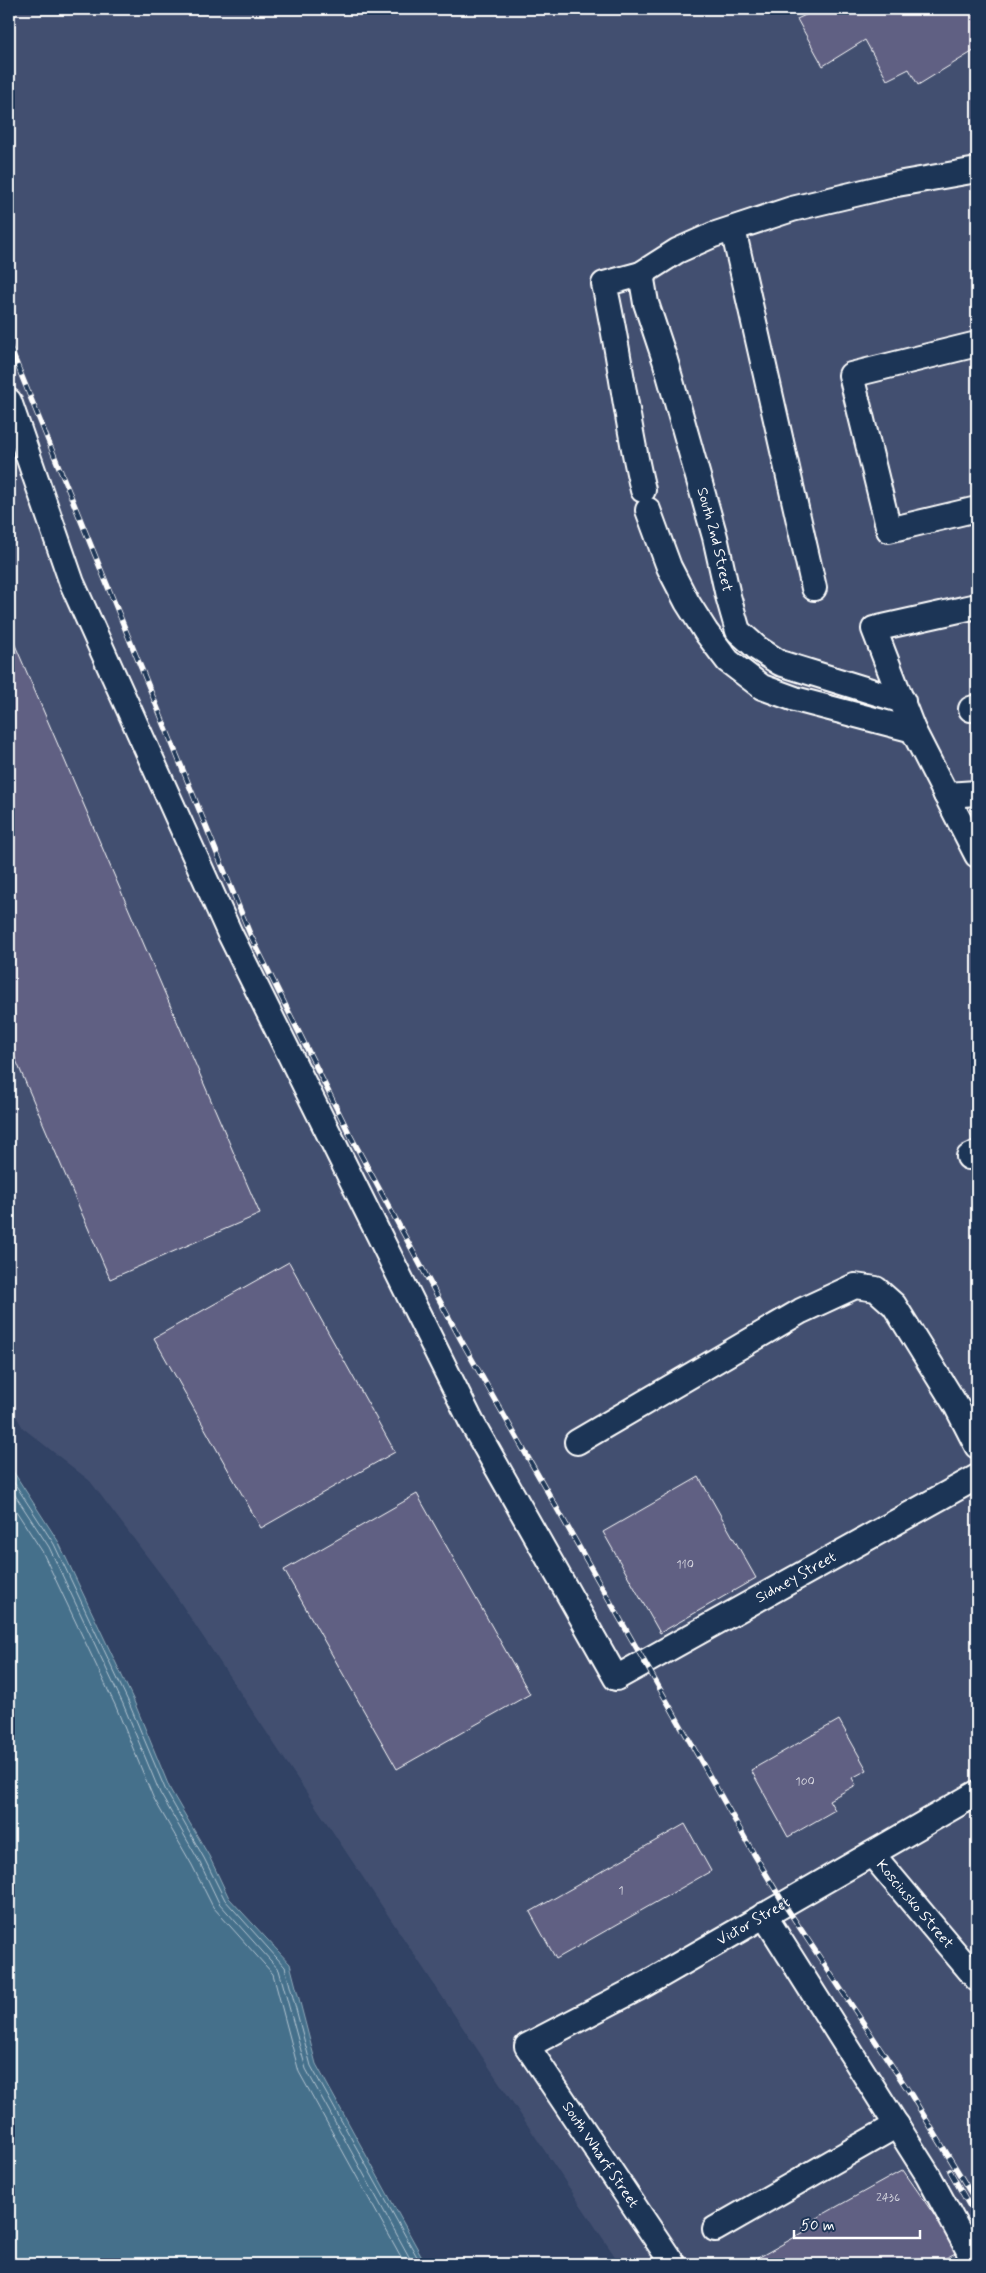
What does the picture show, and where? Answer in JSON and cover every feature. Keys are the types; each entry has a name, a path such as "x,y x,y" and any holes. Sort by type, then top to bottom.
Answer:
{"street":[{"path":"913,730 795,700 762,687 728,661 706,632 686,602 668,568 646,500 622,381 615,331 604,284 641,274 677,251 792,209 897,184 977,170"},
{"path":"733,229 814,588"},
{"name":"South 2nd Street","path":"641,274 646,303 678,406 715,537 738,631 757,648 780,663 903,701"},
{"path":"977,344 851,375 889,530 977,510"},
{"name":"Sidney Street","path":"9,401 72,583 230,934 472,1423 616,1678 977,1477"},
{"path":"977,606 874,629 913,730 946,795 968,820 977,855"},
{"path":"946,795 977,793"},
{"path":"578,1442 801,1310 855,1286 876,1289 894,1305 977,1446"},
{"name":"Victor Street","path":"528,2046 642,1986 977,1793"},
{"name":"Kosciusko Street","path":"872,1854 977,1979"},
{"path":"764,1915 937,2191 968,2249 972,2264"},
{"name":"South Wharf Street","path":"528,2046 674,2264"},
{"path":"715,2229 897,2125"}],"shaded area":[{"path":"9,9 977,9 977,2264 620,2264 168,1584 90,1481 23,1428 9,1404"}],"water":[{"path":"9,1465 58,1541 133,1699 170,1789 209,1856 229,1898 290,1964 316,2064 426,2264 9,2264"}],"building":[{"path":"813,9 977,9 977,49 918,85 909,69 887,80 865,40 823,66 797,19 814,11"},
{"path":"9,631 260,1214 110,1279 9,1044"},
{"path":"289,1262 395,1452 261,1528 154,1338"},
{"path":"699,1477 756,1578 660,1633 603,1532"},
{"path":"417,1494 530,1694 397,1769 284,1570"},
{"path":"839,1720 867,1770 852,1778 856,1785 829,1800 835,1810 788,1837 751,1770"},
{"path":"685,1824 711,1871 556,1959 530,1912"},
{"path":"903,2170 959,2251 935,2264 747,2264 804,2232 802,2226"}],"railway":[{"path":"9,345 250,934 349,1133 461,1340 754,1854 784,1904 910,2093 977,2203"},
{"path":"950,2171 977,2219"}]}
